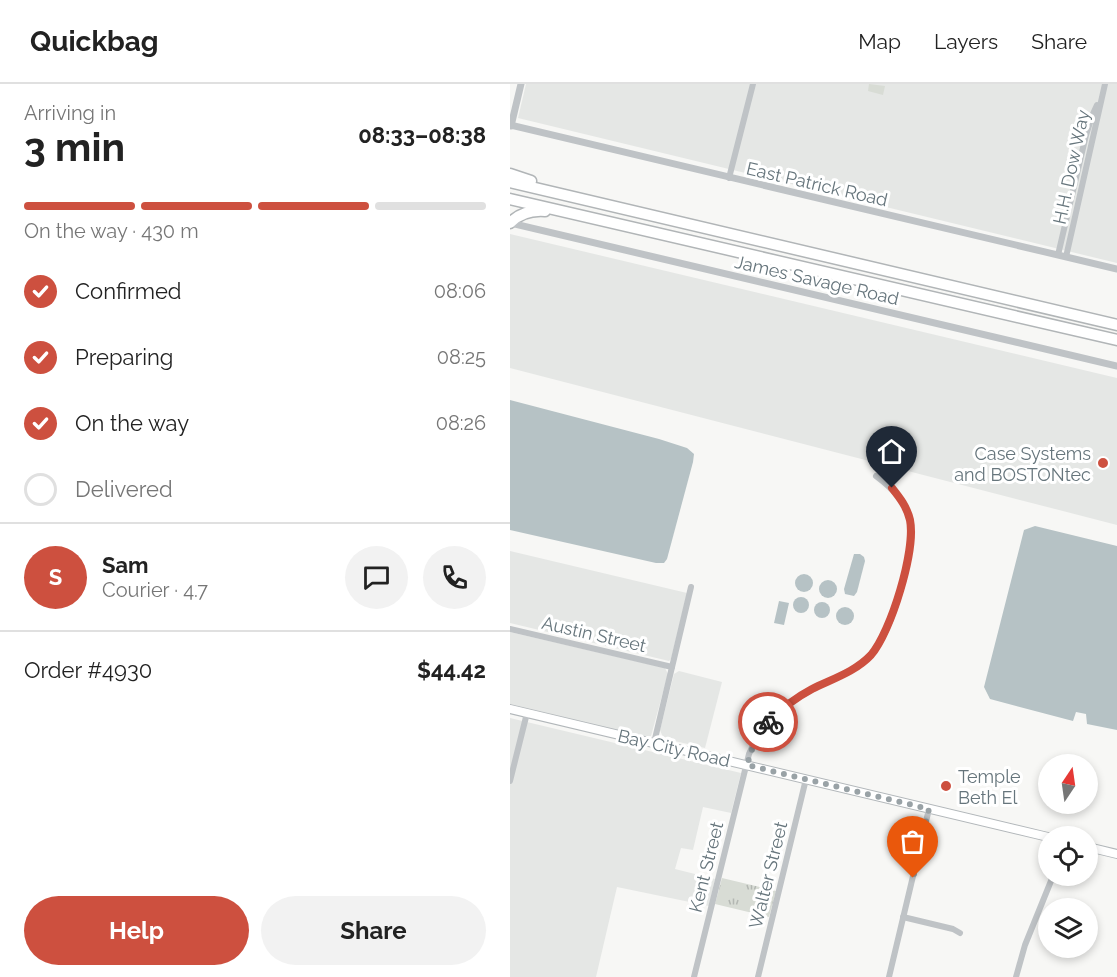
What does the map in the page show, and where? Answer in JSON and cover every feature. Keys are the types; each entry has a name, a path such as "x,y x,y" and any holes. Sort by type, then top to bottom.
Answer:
{"highway":[{"path":"510,174 644,214"},
{"path":"510,182 1117,325"},
{"path":"510,199 1117,340"},
{"path":"510,223 516,216 534,210 580,215"}],"main road":[{"name":"Bay City Road","path":"510,709 1038,835"},
{"path":"1098,849 1117,854"}],"street":[{"path":"511,126 521,84"},
{"path":"729,178 753,84"},
{"name":"H.H. Dow Way","path":"1058,255 1086,135 1103,84"},
{"name":"H.H. Dow Way","path":"1066,257 1103,84"},
{"name":"East Patrick Road","path":"511,126 1117,269"},
{"name":"James Savage Road","path":"510,223 1117,366"},
{"name":"Kent Street","path":"694,977 755,740 773,717 791,701 852,671 871,655 885,634 898,597 911,535 910,521 904,503 892,488 876,476"},
{"path":"654,743 691,587"},
{"name":"Austin Street","path":"510,629 672,667"},
{"path":"510,781 527,713"},
{"name":"Walter Street","path":"758,977 806,779"},
{"path":"889,977 929,809"},
{"path":"1016,977 1025,945 1049,886"},
{"path":"903,917 953,929 960,933"}],"shaded area":[{"path":"526,84 1117,84 1117,263 518,118"},
{"path":"510,234 1117,378 1117,525 510,368"},
{"path":"510,400 659,439 687,448 694,454 667,559 664,563 510,530"},
{"path":"1035,526 1117,546 1117,730 1087,724 1086,714 1076,712 1073,721 990,699 984,687 1024,530"},
{"path":"510,551 687,593 671,659 669,661 510,623"},
{"path":"854,554 860,554 865,561 854,596 845,594 844,589"},
{"path":"804,574 810,577 813,583 810,589 804,592 798,589 795,583 798,577"},
{"path":"828,580 834,583 837,589 834,595 828,598 822,595 819,589 822,583"},
{"path":"801,597 809,605 801,613 793,605"},
{"path":"779,601 789,603 784,625 774,623"},
{"path":"822,602 828,604 830,610 828,616 822,618 816,616 814,610 816,604"},
{"path":"845,607 851,610 854,616 851,622 845,625 839,622 836,616 839,610"},
{"path":"510,632 665,668 668,674 651,736 646,737 510,704"},
{"path":"679,671 722,682 705,748 666,739 660,730 674,674"},
{"path":"510,718 741,773 731,813 703,807 693,850 681,848 675,869 715,879 709,906 617,887 596,977 510,977"}],"green space":[{"path":"869,84 885,86 883,95 868,91"},
{"path":"722,878 776,891 769,917 715,904"}],"way so far":[{"path":"768,722 755,740 747,765 929,809 913,878"}],"place":[{"name":"Case Systems and BOSTONtec","path":"1103,463"},
{"name":"Temple Beth El","path":"946,786"}],"route":[{"path":"768,722 791,701 852,671 871,655 885,634 893,614 911,535 910,521 904,503 892,488"}]}
